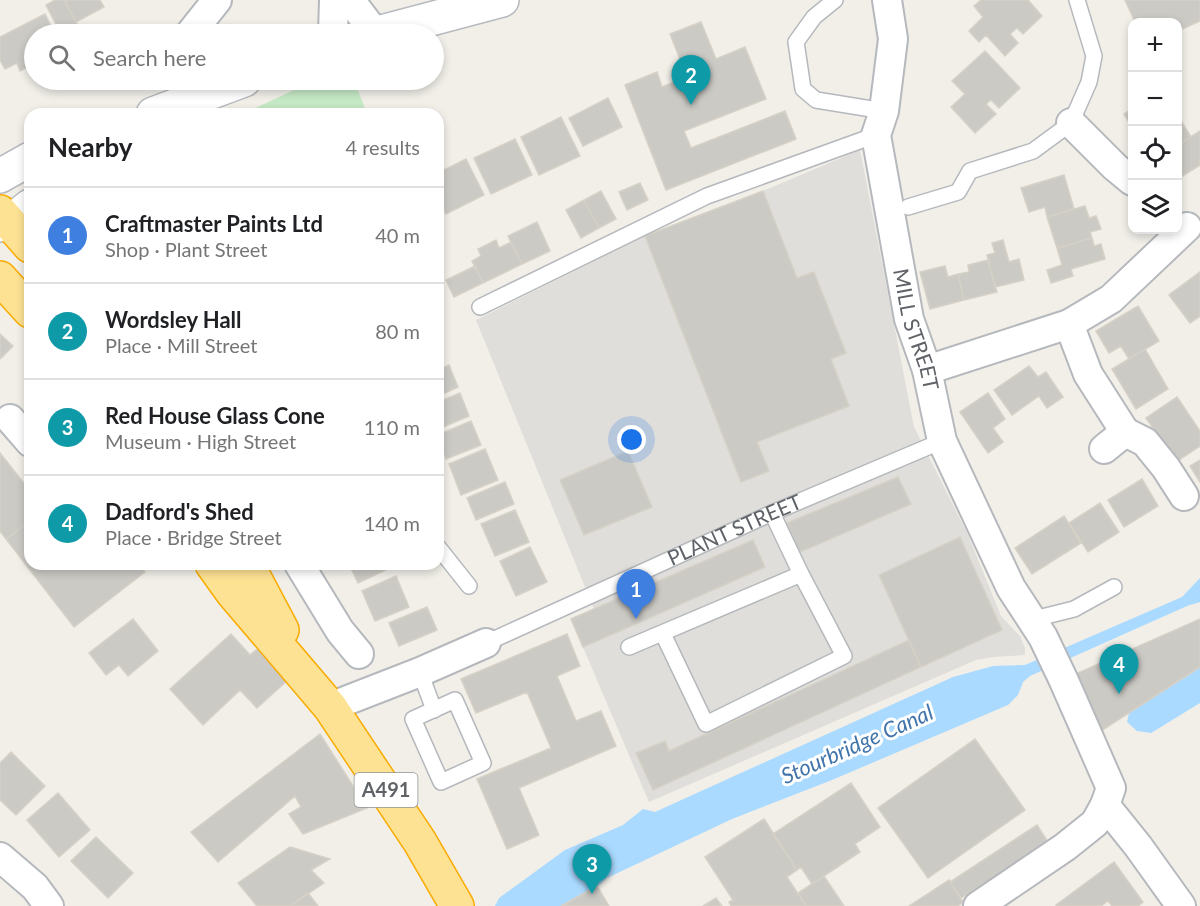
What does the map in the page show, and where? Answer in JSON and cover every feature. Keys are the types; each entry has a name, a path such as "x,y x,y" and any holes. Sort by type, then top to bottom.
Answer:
{"highway":[{"path":"0,278 24,304"},
{"name":"A491","path":"238,570 254,618 309,679"},
{"name":"A491","path":"239,570 309,679 420,842 457,906"}],"main road":[{"path":"412,24 502,0"},
{"path":"169,108 217,90"},
{"path":"0,176 24,162"}],"street":[{"path":"198,24 217,0"},
{"path":"333,24 334,0"},
{"path":"350,0 368,24"},
{"name":"MILL STREET","path":"887,0 893,39 880,123 909,319 927,370 942,441 1011,588 1037,629 1064,681 1111,788 1105,806"},
{"path":"1071,123 1131,180"},
{"path":"927,370 1069,324 1111,299 1188,228"},
{"path":"1069,324 1115,440 1145,442 1166,468 1184,496"},
{"path":"10,419 24,435"},
{"path":"303,570 335,623 359,654"},
{"name":"PLANT STREET","path":"330,707 486,643"},
{"path":"978,906 1065,847 1095,823 1105,806 1181,906"},
{"path":"0,857 35,887 49,906"}],"lane":[{"path":"835,0 814,17 796,42 803,89 816,100 880,123"},
{"path":"908,207 958,192 970,171 1033,151 1071,123 1089,82 1094,56 1077,0"},
{"path":"480,307 707,196 880,123"},
{"name":"PLANT STREET","path":"486,643 772,513 942,441"},
{"path":"663,634 706,724 844,656 772,513"},
{"path":"444,555 469,586"},
{"path":"629,647 801,574"},
{"path":"1037,629 1114,587"},
{"path":"420,672 434,710"},
{"path":"454,700 483,763 441,782 413,719 434,710 454,700"}],"shaded area":[{"path":"860,150 914,427 968,535 1001,616 1020,636 1025,655 976,660 649,802 571,619 594,609 476,320 645,236 763,191"}],"green space":[{"path":"294,90 358,90 365,108 256,108"}],"water":[{"name":"Stourbridge Canal","path":"1200,578 1200,602 1030,676 1023,682 1018,695 1008,705 832,780 732,819 607,878 597,887 561,906 495,906 499,898 565,850 623,825 643,809 655,812 953,677 993,666 1025,665 1182,597"},
{"path":"1200,667 1200,703 1151,733 1137,731 1127,722 1129,713"}],"building":[{"path":"55,0 64,0 77,24 56,24 46,5"},
{"path":"64,0 100,0 104,7 76,22"},
{"path":"981,0 1028,0 1042,16 1023,34 1017,28 1010,34 1018,43 1005,56 986,35 979,42 969,31 983,17 974,6"},
{"path":"1125,0 1200,0 1200,21 1182,29 1182,18 1133,18"},
{"path":"45,14 50,24 25,24"},
{"path":"701,22 716,59 745,47 766,99 684,131 691,148 785,111 796,139 666,190 625,85 657,72 662,87 687,77 670,34"},
{"path":"24,25 24,69 20,71 17,63 5,69 0,60 0,37"},
{"path":"985,51 1020,88 999,108 991,100 986,104 996,114 975,133 951,107 965,94 952,81"},
{"path":"608,98 622,127 583,146 569,118"},
{"path":"561,117 580,156 539,175 521,137"},
{"path":"1182,122 1191,137 1182,143"},
{"path":"1200,131 1200,165 1182,176 1182,142"},
{"path":"515,139 532,175 491,194 474,158"},
{"path":"466,159 484,195 446,214 444,210 444,170"},
{"path":"1064,175 1074,209 1047,217 1045,207 1029,212 1021,188"},
{"path":"640,183 648,200 627,210 619,192"},
{"path":"601,191 616,219 599,228 584,200"},
{"path":"763,191 797,278 814,272 846,353 831,359 849,406 757,442 769,471 741,482 645,236"},
{"path":"584,200 599,228 581,238 566,210"},
{"path":"1085,206 1089,218 1096,216 1101,229 1090,232 1092,238 1057,248 1047,217"},
{"path":"537,222 550,251 522,264 508,236"},
{"path":"1092,238 1094,246 1101,244 1105,259 1071,269 1073,276 1051,283 1047,270 1062,265 1057,248"},
{"path":"496,240 499,248 511,242 522,264 483,283 472,261 481,256 478,249"},
{"path":"1003,240 1009,262 1019,259 1024,280 995,287 987,255 995,253 992,243"},
{"path":"988,260 997,292 964,300 958,274 969,272 968,265"},
{"path":"475,266 483,283 454,297 446,280"},
{"path":"945,266 948,277 958,274 964,300 930,309 920,272"},
{"path":"1200,272 1200,316 1190,323 1169,295"},
{"path":"1138,306 1159,341 1129,359 1121,346 1109,353 1096,331"},
{"path":"0,334 13,346 0,359"},
{"path":"1145,349 1168,389 1136,409 1112,369"},
{"path":"449,365 458,387 444,393 444,367"},
{"path":"1029,366 1038,377 1046,372 1063,397 1047,408 1039,396 1012,415 994,390"},
{"path":"460,393 469,416 444,426 444,400"},
{"path":"988,393 1005,419 993,428 1003,442 988,453 960,412"},
{"path":"1177,397 1200,431 1200,446 1176,462 1146,418"},
{"path":"471,421 481,445 446,459 444,432"},
{"path":"485,449 498,480 461,495 449,464"},
{"path":"628,451 652,507 584,535 560,480"},
{"path":"0,453 24,483 24,526 6,539 0,531"},
{"path":"1200,460 1200,482 1190,466"},
{"path":"898,477 911,504 798,553 787,523"},
{"path":"1142,479 1158,506 1124,527 1108,500"},
{"path":"505,482 514,504 476,520 467,498"},
{"path":"1100,503 1119,532 1088,552 1069,523"},
{"path":"515,510 529,542 495,556 481,524"},
{"path":"1064,516 1081,543 1032,574 1015,548"},
{"path":"24,526 24,562 6,539"},
{"path":"960,537 1002,630 921,667 879,575"},
{"path":"753,540 765,567 638,623 626,595"},
{"path":"530,547 547,582 516,596 500,561"},
{"path":"30,570 143,570 145,572 74,627"},
{"path":"352,570 386,570 358,583"},
{"path":"396,576 409,607 375,621 362,591"},
{"path":"626,595 638,623 583,647 571,619"},
{"path":"427,607 437,630 399,646 389,623"},
{"path":"133,619 158,651 128,676 119,665 106,675 89,653"},
{"path":"1200,619 1200,667 1098,733 1071,676"},
{"path":"231,634 250,655 261,646 290,678 257,708 240,690 203,725 170,689"},
{"path":"567,634 580,666 557,676 576,721 601,711 616,746 519,788 539,835 507,849 477,779 551,748 527,692 476,713 461,679"},
{"path":"909,640 921,667 653,790 636,753 665,741 669,751"},
{"path":"320,734 367,808 303,834 289,814 301,807 295,796 218,862 191,832"},
{"path":"975,739 1025,810 928,878 878,808"},
{"path":"11,752 45,786 16,815 0,800 0,763"},
{"path":"851,783 880,827 855,844 860,852 812,884 801,867 797,870 773,834"},
{"path":"58,793 90,830 59,857 27,820"},
{"path":"764,819 797,870 787,877 806,906 731,906 729,902 733,900 705,857"},
{"path":"1037,825 1048,842 961,898 950,882"},
{"path":"96,837 133,873 108,898 71,861"},
{"path":"290,847 330,859 311,870 324,883 290,906 257,906 238,883"},
{"path":"1114,862 1143,902 1138,906 1112,906 1108,901 1101,906 1056,905"},
{"path":"824,876 844,906 806,906 798,893"},
{"path":"949,880 963,902 958,906 909,906"},
{"path":"597,886 609,906 561,906"},
{"path":"308,893 318,906 290,906"},
{"path":"716,898 722,906 703,906"}],"place":[{"name":"Wordsley Hall","path":"691,105"},
{"name":"Craftmaster Paints Ltd","path":"636,619"},
{"name":"Dadford's Shed","path":"1119,694"},
{"name":"Red House Glass Cone","path":"592,894"}]}
